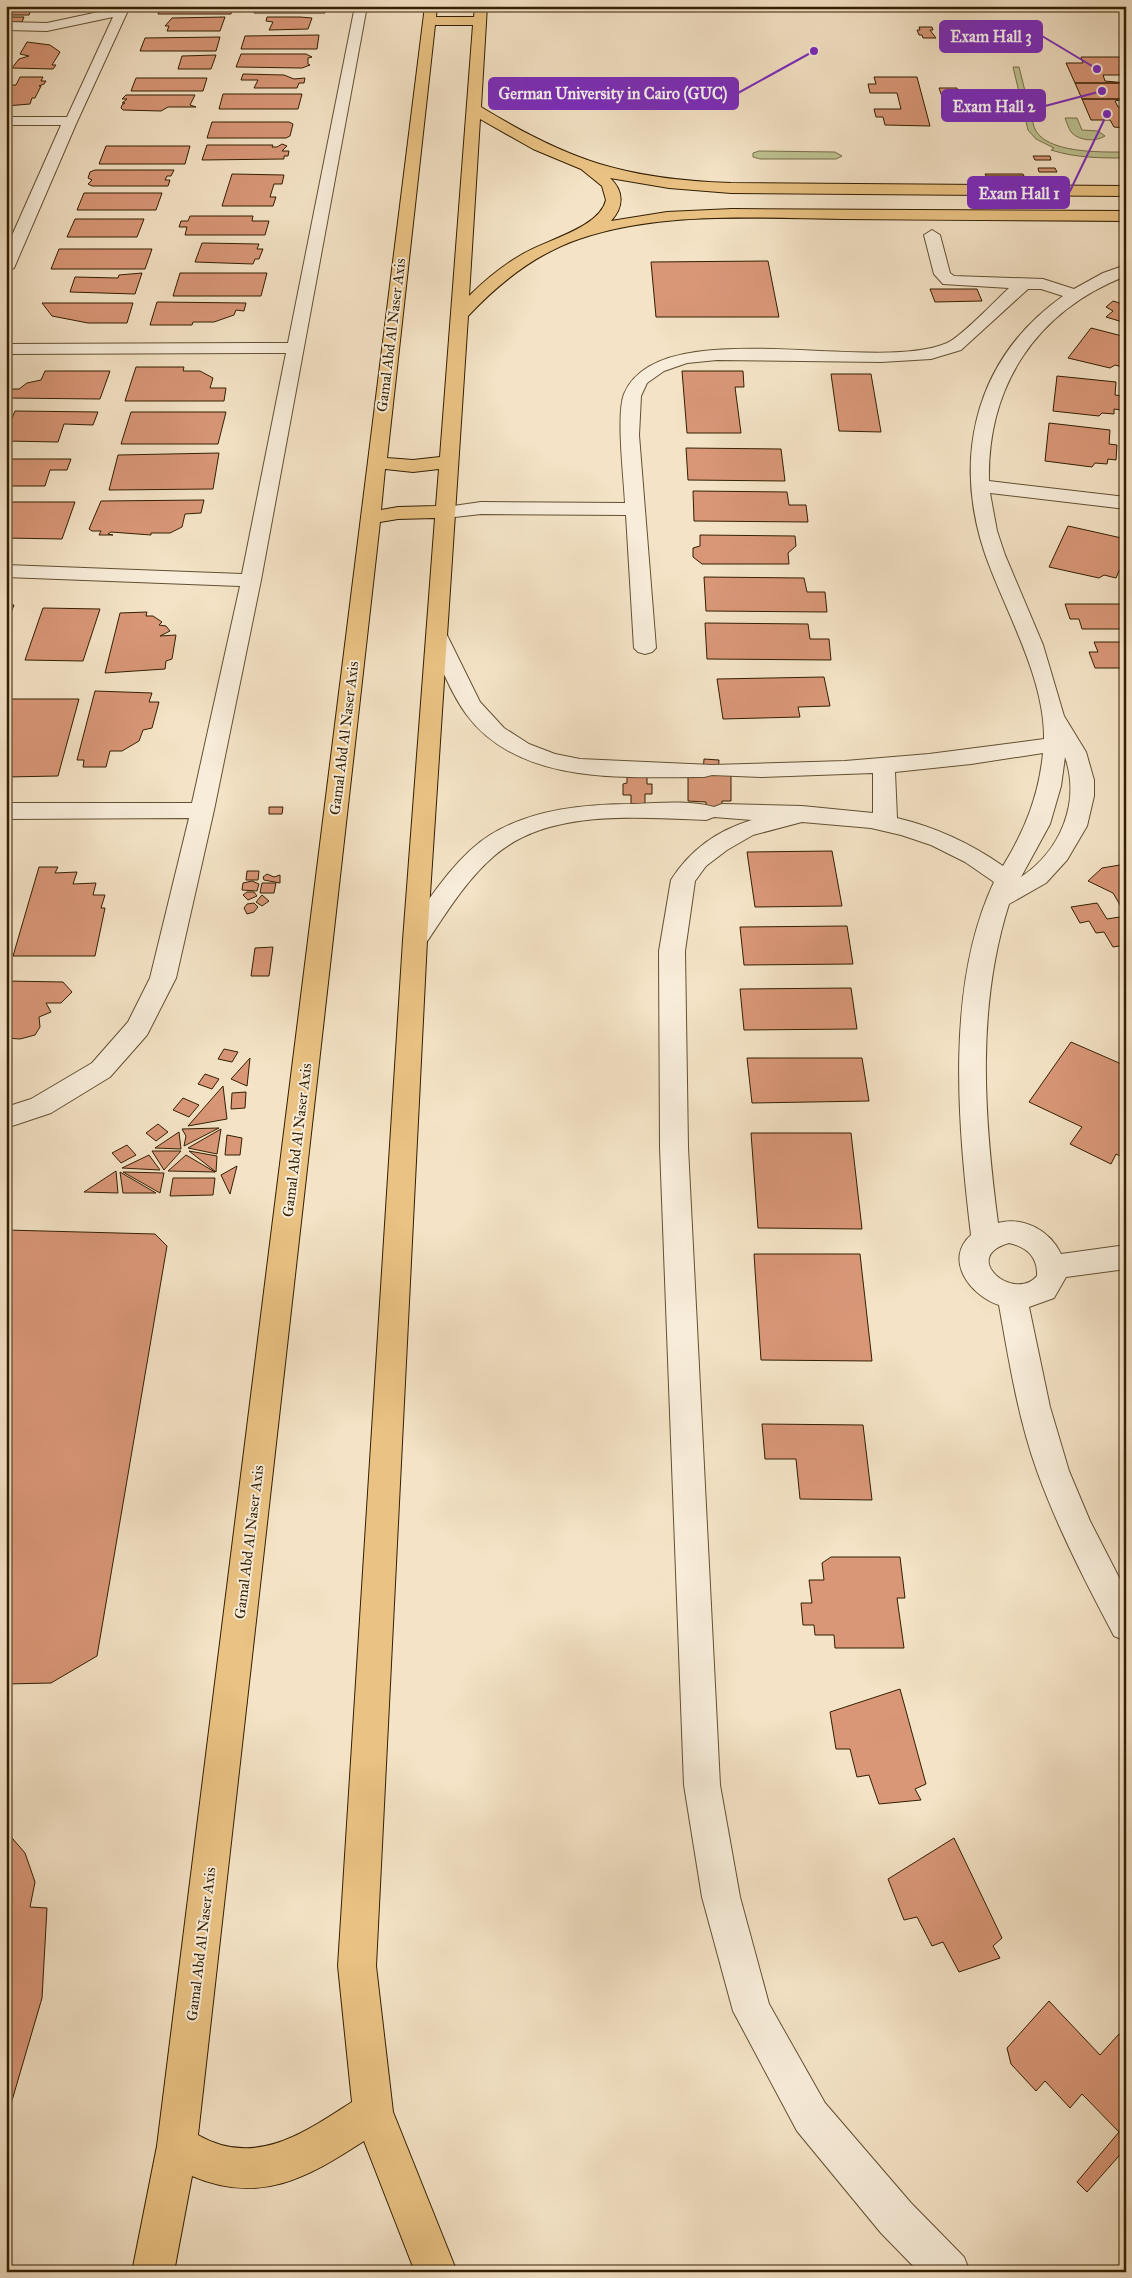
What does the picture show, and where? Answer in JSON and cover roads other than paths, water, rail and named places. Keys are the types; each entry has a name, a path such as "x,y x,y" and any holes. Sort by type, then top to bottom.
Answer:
{"main road":[{"path":"430,13 480,13 463,239 460,314 438,635 415,940 357,1966 373,2112 436,2272"},
{"name":"Gamal Abd Al Naser Axis","path":"153,2272 177,2146 430,13"},
{"path":"460,314 501,274 522,259 596,225 610,213 616,200 612,187 600,175 530,142 473,108"},
{"path":"581,165 636,178 684,184 904,190 1126,191"},
{"path":"904,190 910,215"},
{"path":"574,236 626,223 680,216 752,214 1126,216"},
{"path":"376,461 392,466 412,467 432,465 450,460"},
{"path":"369,518 398,514 446,512"},
{"path":"177,2146 208,2163 244,2169 280,2165 314,2149 373,2112"}],"street":[{"path":"6,1118 41,1106 101,1070 138,1028 163,978 202,810 250,580 361,6"},
{"path":"6,26 47,26 123,8"},
{"path":"6,268 70,121 72,121 98,45 123,8"},
{"path":"47,26 71,34"},
{"path":"6,121 70,121"},
{"path":"15,211 31,211"},
{"path":"932,235 942,274 949,281 1043,284 1074,295"},
{"path":"986,1238 977,1170 973,1107 973,1048 987,941 1004,889 1028,846 1042,812 1052,778 1056,744 1055,719 1028,632 994,553 983,515 979,486 979,455 983,426 991,398 1003,372 1018,348 1045,319 1074,295 1126,270"},
{"path":"645,648 630,435 632,396 640,380 658,367 685,358 717,355 881,358 931,354 955,346 1024,284"},
{"path":"6,349 296,348"},
{"path":"979,486 1126,503"},
{"path":"446,512 482,508 635,509"},
{"path":"6,571 250,580"},
{"path":"438,635 466,698 491,728 519,747 546,758 579,766 669,770 815,771 884,767 972,758 1056,744"},
{"path":"1004,889 1036,877 1062,851 1078,822 1084,792 1080,766 1070,742 1055,719"},
{"path":"884,767 885,821"},
{"path":"669,770 672,811"},
{"path":"6,810 202,810"},
{"path":"415,940 461,878 482,854 497,841 516,831 560,817 672,811 802,814 885,821 930,834 977,858 1004,889"},
{"path":"802,814 745,830 719,844 698,860 682,880 672,951 674,1147 702,1785 721,1897 752,2011 811,2117 896,2218 949,2272"},
{"path":"1009,1232 1033,1240 1050,1257 1053,1268 1052,1278 1038,1294 1026,1297 1012,1297 989,1288 974,1271 972,1262 978,1244 986,1238 1009,1232"},
{"path":"1053,1268 1126,1257"},
{"path":"1012,1297 1027,1378 1052,1470 1087,1552 1126,1625"}],"place":[{"name":"German University in Cairo (GUC)","path":"814,51"},
{"name":"Exam Hall 3","path":"1097,69"},
{"name":"Exam Hall 2","path":"1102,91"},
{"name":"Exam Hall 1","path":"1107,114"}]}
